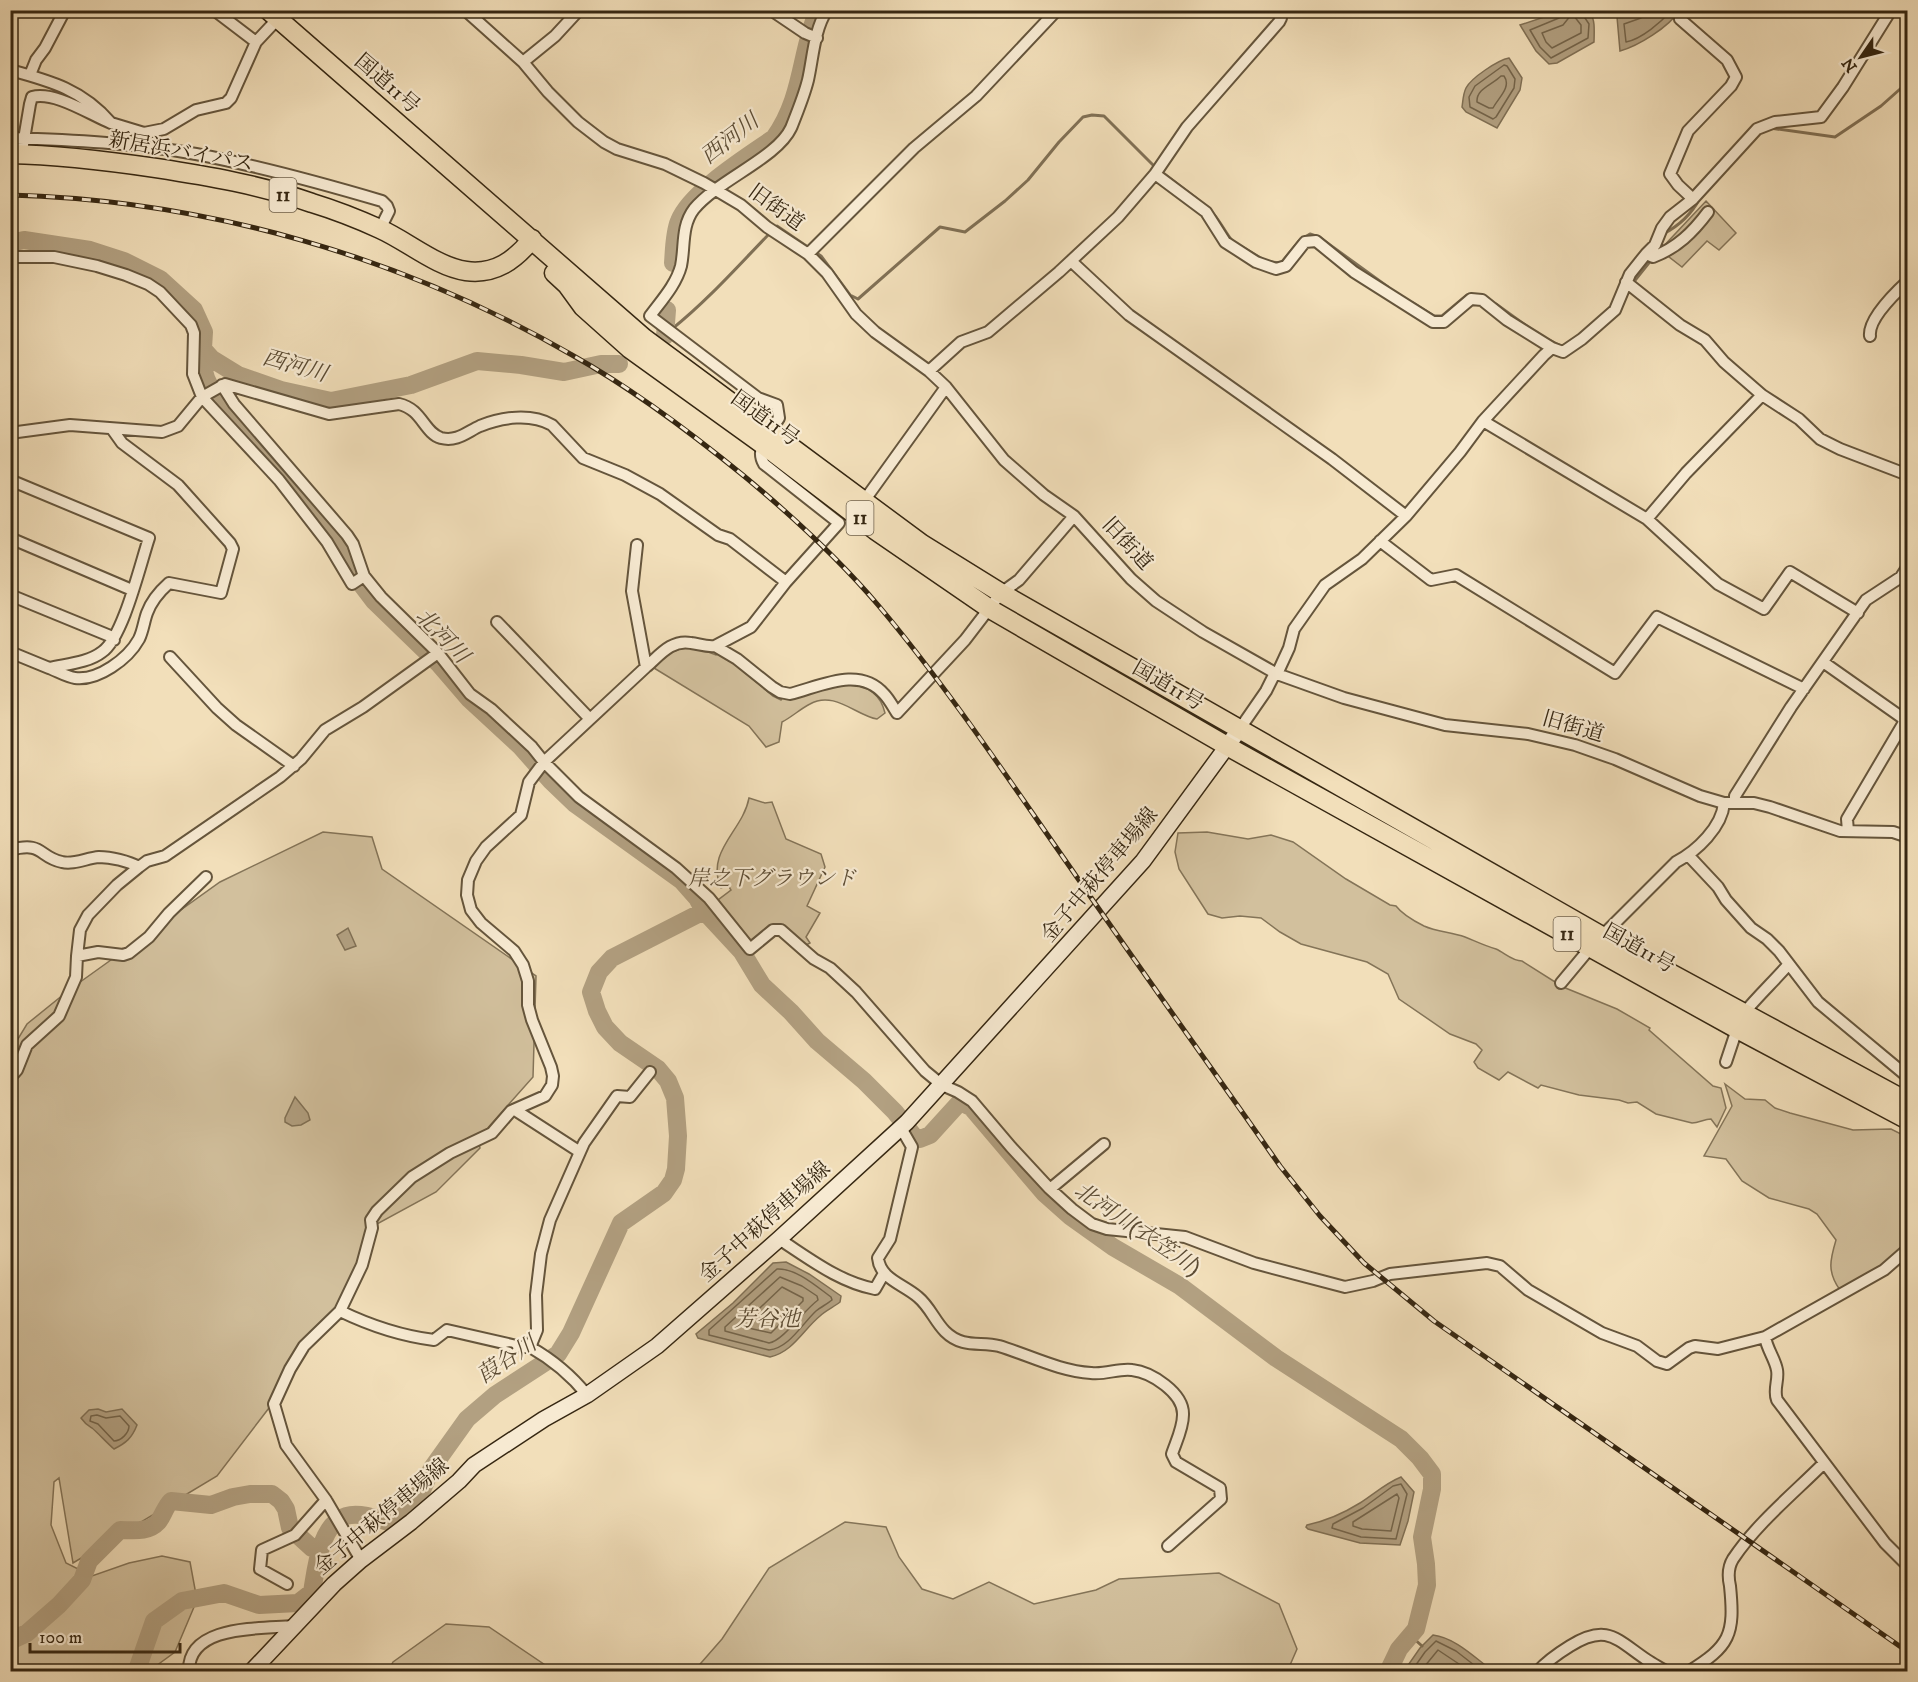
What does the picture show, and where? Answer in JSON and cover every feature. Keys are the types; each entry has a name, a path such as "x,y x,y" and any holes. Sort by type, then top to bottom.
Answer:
{"highway":[{"name":"国道11号","path":"277,14 476,191 529,243 567,285 583,307 630,349 864,501 922,544 1001,593 1239,730 1596,942"},
{"name":"新居浜バイパス","path":"19,149 220,178 310,202 380,229 450,266 465,271 480,272 512,261 529,243"},
{"name":"国道11号","path":"766,438 876,530 990,609 1227,746 1741,1021 1908,1120"},
{"name":"国道11号","path":"1741,1021 1908,1102"}],"main road":[{"name":"金子中萩停車場線","path":"251,1671 293,1626 361,1560 411,1522 459,1481 474,1465 544,1419 587,1395 657,1346 904,1126 1143,861 1239,730"}],"street":[{"path":"30,75 36,60 65,10"},
{"path":"214,10 256,42"},
{"name":"旧街道","path":"465,10 523,62 548,92 578,122 603,142 664,164 704,183 741,205 778,235 811,250 856,314 875,332 929,371 946,387 1004,460 1044,495 1074,516 1131,579 1156,601 1203,632 1276,674 1344,698 1445,725 1528,734 1575,746 1615,759 1700,796 1729,803 1770,807 1840,831 1893,832 1908,837"},
{"path":"523,62 555,36 579,10"},
{"path":"771,10 812,36"},
{"path":"361,1560 326,1500 286,1445 274,1404 290,1369 304,1346 340,1311 362,1265 372,1228 371,1220 377,1211 412,1177 450,1154 492,1133 511,1111 545,1096 552,1085 553,1076 528,1005 528,981 523,965 514,951 481,923 471,910 467,895 468,880 476,861 486,847 521,815 529,782 540,766 590,719 673,644 690,642 709,647 715,646 751,627 786,582 839,523 764,464 761,459 766,438 780,418 777,405 758,398 650,316 675,282 681,266 684,231 693,211 715,189 780,143 790,129 807,83 812,36 827,10"},
{"path":"811,250 914,148 976,96 1057,10"},
{"path":"1684,10 1680,19 1727,60 1736,77 1731,86 1688,130 1670,174 1678,186 1694,199"},
{"path":"1239,730 1276,674 1289,648 1294,629 1325,585 1362,559 1406,516 1483,421 1563,348 1615,310 1629,274 1655,245 1662,228 1670,217 1694,199 1757,129 1775,123 1821,117 1843,87 1891,10"},
{"path":"19,149 32,97 41,94 57,98 111,123 144,133 164,129 196,110 226,103 231,98 256,42 277,14"},
{"path":"929,371 961,342 988,332 1071,261 1118,217 1157,170 1187,127 1281,18"},
{"path":"10,70 74,91 97,106 111,123"},
{"path":"10,138 19,149"},
{"path":"19,149 107,143 195,154 296,176 382,201 389,211 380,229"},
{"path":"1157,170 1206,212 1225,242 1256,262 1276,269 1287,266 1305,242 1316,241 1354,272 1433,322 1444,321 1471,299 1482,300 1507,320 1563,348"},
{"path":"1647,254 1653,257 1665,253 1680,243 1688,237 1708,212"},
{"path":"10,257 54,257 97,266 126,275 160,292 191,326 194,333 192,374 204,396 279,480 327,542 337,562 381,597 434,657 471,694 532,747 540,766 676,868 709,898 750,949 773,930 781,930 814,959 830,968 864,1000 908,1053 942,1085 972,1101 1050,1190 1092,1224 1107,1229 1185,1237 1254,1263 1346,1287 1373,1281 1390,1274 1493,1264 1500,1266 1528,1290 1602,1333 1637,1346 1657,1361 1667,1364 1695,1346 1728,1348 1765,1337 1884,1270 1908,1249"},
{"path":"1071,261 1129,315 1332,459 1406,516"},
{"path":"1870,336 1869,329 1873,320 1908,281"},
{"path":"1626,282 1680,326 1705,340 1724,362 1762,395 1799,419 1820,439 1908,475"},
{"path":"10,433 70,424 162,432 178,426 204,396 220,386 232,385 329,414 399,404 407,406 420,417 431,432 441,438 462,437 481,426 506,418 521,417 546,421 583,458 625,475 660,494 718,535 730,539 786,582"},
{"path":"220,386 347,535 353,544 359,579"},
{"path":"864,501 946,387"},
{"path":"1647,519 1686,473 1762,395"},
{"path":"1483,421 1647,519 1718,584 1764,609 1790,572 1858,613"},
{"path":"10,652 74,678 86,678 117,665 130,653 140,638 147,610 161,589 169,584 221,593 232,549 230,543 178,485 122,443 112,429"},
{"path":"10,480 149,538 122,624 114,640 103,652 83,661 49,668"},
{"path":"715,646 737,659 780,692 790,694 837,681 857,680 873,685 883,693 897,713 965,640 1001,593 1019,580 1074,516"},
{"path":"10,538 132,590"},
{"path":"1380,541 1431,579 1455,575 1615,673 1657,617 1804,689"},
{"path":"637,545 632,591 646,667"},
{"path":"1561,983 1596,942 1676,862 1689,856 1707,836 1866,600 1901,577 1908,566"},
{"path":"10,595 110,636 114,640"},
{"path":"497,622 590,719"},
{"path":"170,657 229,719 294,766"},
{"path":"10,1077 17,1070 27,1045 59,1016 76,977 80,930 88,915 117,885 147,861 165,856 294,766 325,730 363,707 434,657"},
{"path":"1823,662 1904,719 1905,725 1847,819 1848,831"},
{"path":"10,850 21,847 37,848 63,863 100,857 131,863 139,867"},
{"path":"1689,856 1718,887 1744,921 1779,951 1818,1002 1908,1077"},
{"path":"77,956 98,952 123,955 129,953 149,937 206,877"},
{"path":"1726,1062 1741,1021 1759,994 1788,965"},
{"path":"530,1347 537,1330 536,1295 541,1254 550,1220 584,1143 617,1096 630,1097 650,1072"},
{"path":"515,1110 580,1152"},
{"path":"904,1126 912,1147 890,1239 878,1258 879,1268 884,1275 923,1301 941,1327 952,1337 963,1342 997,1346 1041,1361 1090,1373 1132,1370 1154,1377 1167,1386 1178,1398 1183,1410 1183,1418 1172,1454 1176,1462 1220,1488 1221,1499 1168,1546"},
{"path":"1050,1190 1104,1144"},
{"path":"779,1239 855,1285 875,1289 884,1275"},
{"path":"340,1311 384,1328 434,1341 447,1330 521,1347 530,1347 575,1379 587,1395"},
{"path":"1765,1337 1767,1348 1778,1371 1775,1394 1777,1400 1885,1544 1908,1566"},
{"path":"1688,1671 1712,1656 1726,1639 1733,1621 1728,1577 1732,1561 1756,1530 1824,1463"},
{"path":"287,1584 260,1569 262,1550 297,1532 326,1500"},
{"path":"189,1671 192,1656 208,1638 225,1632 293,1626"},
{"path":"1537,1671 1552,1657 1581,1639 1602,1634 1621,1641 1667,1671"}],"green space":[{"path":"1706,201 1736,233 1719,250 1707,241 1682,267 1660,250"},
{"path":"686,647 698,648 716,655 721,653 781,700 783,697 826,687 856,685 869,690 879,699 885,713 877,719 836,702 819,701 806,706 782,722 779,742 766,747 749,726 654,668 669,653"},
{"name":"岸之下グラウンド","path":"749,798 765,803 772,802 786,839 821,854 825,867 807,906 820,913 806,937 810,943 806,945 781,925 770,925 751,941 747,940 718,900 731,890 728,885 721,888 717,875 721,852 740,821"},
{"path":"323,832 372,837 382,869 536,976 533,1077 478,1139 480,1148 436,1192 375,1225 337,1312 302,1341 272,1404 217,1476 177,1500 171,1501 166,1507 73,1563 59,1478 54,1482 51,1525 66,1563 92,1576 129,1563 162,1556 190,1562 197,1600 175,1652 149,1671 11,1671 10,1052 27,1024 69,990 220,882"},
{"path":"1207,832 1248,839 1271,835 1293,842 1346,879 1390,905 1396,906 1420,924 1496,949 1522,961 1563,987 1617,1009 1650,1028 1649,1030 1713,1086 1721,1088 1726,1108 1717,1127 1711,1119 1692,1123 1656,1114 1637,1102 1628,1103 1579,1095 1541,1085 1538,1088 1508,1072 1499,1080 1478,1068 1474,1062 1482,1050 1476,1044 1450,1034 1399,999 1388,974 1367,962 1301,944 1261,918 1240,916 1222,918 1208,914 1179,869 1175,852 1178,833"},
{"path":"1725,1084 1745,1099 1765,1100 1775,1108 1790,1113 1853,1130 1891,1129 1905,1136 1907,1143 1907,1242 1884,1264 1840,1290 1831,1272 1836,1240 1817,1214 1809,1209 1769,1198 1742,1181 1726,1159 1704,1156 1732,1106"},
{"path":"845,1522 886,1527 899,1557 922,1589 953,1599 989,1582 1034,1604 1096,1590 1119,1579 1219,1573 1279,1604 1297,1649 1287,1672 694,1671 722,1639 769,1568"},
{"path":"446,1624 489,1627 554,1671 388,1671 393,1662"}],"water":[{"path":"1565,10 1582,11 1591,15 1594,24 1594,42 1557,63 1549,64 1536,51 1520,25"},
{"path":"1643,11 1679,11 1652,35 1620,51 1617,17 1634,16"},
{"path":"1509,58 1522,78 1520,90 1497,128 1466,112 1462,107 1463,98 1466,88 1473,79"},
{"path":"348,928 356,946 345,950 337,935"},
{"path":"295,1097 308,1113 310,1120 301,1125 292,1126 285,1122 285,1118"},
{"name":"芳谷池","path":"786,1262 809,1274 841,1296 840,1302 822,1314 791,1346 770,1357 698,1338 696,1334 733,1303 773,1263"},
{"path":"98,1409 106,1412 122,1409 137,1425 122,1445 114,1449 81,1418 89,1410"},
{"path":"1401,1477 1414,1492 1400,1545 1360,1543 1306,1527 1348,1510"},
{"path":"1433,1635 1457,1644 1493,1671 1404,1671 1420,1648"}],"waterway":[{"name":"西河川","path":"673,263 676,231 685,210 721,175 774,138 783,123 796,91 818,10"},
{"path":"1770,128 1835,137 1881,106 1908,82"},
{"path":"775,228 777,226 821,256 850,295 858,299 940,227 965,232 1005,201 1028,180 1083,117 1092,115 1104,116 1154,166 1197,199"},
{"path":"1663,234 1684,219 1700,198"},
{"path":"1209,209 1233,242"},
{"path":"672,329 710,295 770,233"},
{"path":"1271,262 1281,263 1299,241 1310,234 1319,237 1388,287"},
{"name":"北河川(衣笠川)","path":"10,243 24,240 90,250 124,261 160,279 194,310 204,332 202,364 216,399 232,413 291,485 324,520 340,545 352,572 374,601 438,663 469,699 521,747 575,804 682,881 697,898 704,911 742,952 762,985 817,1041 864,1081 895,1112 913,1135 920,1139 930,1135 960,1102 971,1107 1044,1193 1071,1217 1113,1247 1180,1286 1276,1358 1401,1439 1420,1458 1432,1474 1432,1489 1422,1537 1427,1585 1416,1629 1399,1649 1388,1672"},
{"path":"1244,248 1264,260"},
{"path":"1632,284 1652,259"},
{"path":"1413,303 1434,316 1442,316 1467,295 1471,295"},
{"path":"1496,304 1532,330"},
{"name":"西河川","path":"665,336 667,310"},
{"path":"1545,338 1561,346"},
{"name":"西河川","path":"203,349 212,359 238,375 281,390 331,401 411,385 477,361 564,372 601,364 619,364"},
{"name":"葭谷川","path":"141,1672 138,1667 154,1621 182,1601 224,1593 259,1605 298,1603 312,1592 321,1548 330,1528 337,1521 346,1516 356,1515 388,1522 399,1516 423,1488 432,1468 467,1419 495,1395 558,1354 571,1333 621,1223 664,1193 673,1180 676,1169 678,1136 675,1098 668,1081 658,1069 620,1043 605,1027 591,992 599,972 612,958 704,911"},
{"path":"10,1641 27,1633 59,1605 82,1580 89,1561 120,1530 140,1530 154,1526 171,1501 211,1505 233,1497 272,1494 281,1501 286,1509 290,1528 312,1548 320,1552"},
{"path":"1411,1636 1422,1646"}],"railway":[{"path":"10,195 83,199 157,208 229,222 301,240 372,263 440,289 507,320 572,355 639,397 703,443 762,491 814,538 847,570 904,637 978,735 1280,1166 1320,1216 1364,1263 1434,1321 1908,1652"}],"water label":[{"name":"北河川","path":"442,636"}]}
